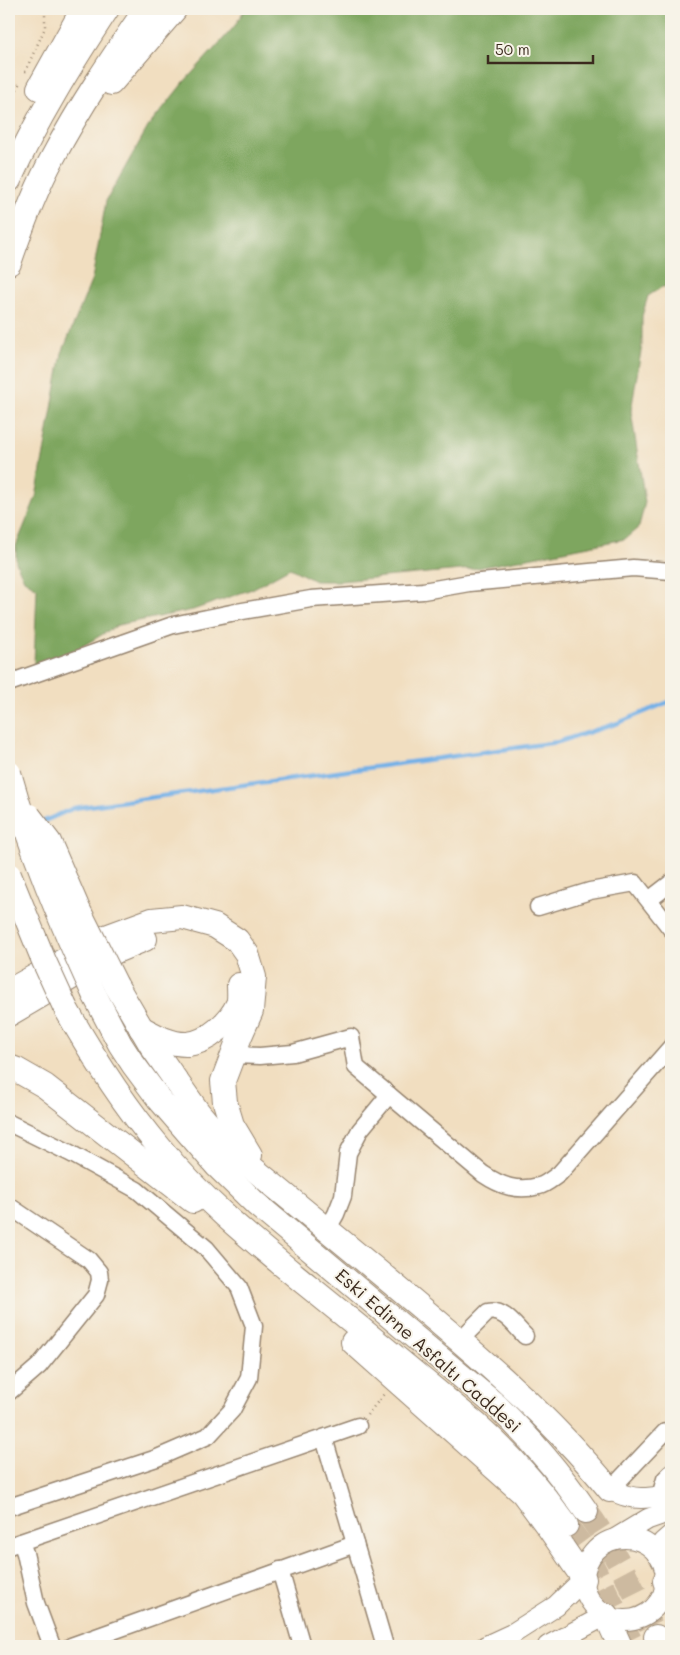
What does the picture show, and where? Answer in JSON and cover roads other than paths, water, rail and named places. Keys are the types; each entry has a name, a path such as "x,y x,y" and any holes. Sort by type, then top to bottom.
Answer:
{"highway":[{"path":"9,176 22,126 47,72 83,9"},
{"path":"9,180 34,127 62,78 107,9"},
{"path":"9,263 26,216 66,133 108,63 146,9"},
{"path":"66,133 175,9"},
{"name":"Eski Edirne Asfaltı Caddesi","path":"9,773 16,800 69,940 120,1044 159,1098 217,1166 256,1204 498,1407 526,1434 550,1462 586,1511"},
{"path":"16,800 49,842 77,907 116,984 152,1048 198,1112 229,1149 480,1356 555,1428 610,1490"},
{"path":"9,875 65,1007 112,1085 161,1150 206,1197 241,1229"},
{"path":"9,991 106,937 152,920 182,918 215,926 237,940 247,954 254,977 251,1011 223,1081 225,1102 232,1125 267,1179"},
{"path":"9,1014 116,951 160,935 181,933 199,935 214,942 231,957 239,977 239,1003 227,1021 216,1032 188,1044 158,1037 141,1028"},
{"path":"9,1067 45,1086 195,1203 223,1221 241,1229"},
{"name":"Eski Edirne Asfaltı Caddesi","path":"241,1229 498,1444 535,1484 566,1525"},
{"path":"291,1271 347,1337 523,1493 584,1579"},
{"path":"606,1615 620,1646"}],"main road":[{"path":"610,1490 627,1497 667,1503"},
{"path":"610,1490 644,1541 662,1562 668,1588 658,1603 640,1617 617,1619 597,1609 585,1590 586,1566 592,1554 602,1544 615,1539 628,1538 644,1541 663,1542 671,1535"},
{"path":"644,1541 648,1519 667,1503"},
{"path":"486,1646 512,1634 556,1606 584,1579"},
{"path":"548,1646 606,1615"}],"street":[{"path":"9,683 173,625 311,599 423,591 469,583 633,568 671,571"},
{"path":"649,900 671,883"},
{"path":"538,907 590,890 635,884 671,929"},
{"path":"233,1055 260,1056 293,1053 351,1037 356,1067 483,1174 498,1184 516,1189 540,1186 558,1174 671,1047"},
{"path":"327,1230 343,1196 348,1152 360,1130 389,1095"},
{"path":"9,1123 70,1152 137,1190 206,1248 239,1287 254,1326 249,1378 232,1410 208,1436 158,1458 9,1507"},
{"path":"9,1392 39,1366 96,1295 100,1280 99,1272 89,1260 10,1208"},
{"path":"460,1340 488,1312 494,1310 502,1314 525,1336"},
{"path":"52,1646 36,1603 25,1553 15,1544 358,1426"},
{"path":"610,1490 665,1432"},
{"path":"324,1438 385,1646"},
{"path":"667,1503 665,1479 671,1473"},
{"path":"71,1646 355,1544"},
{"path":"280,1570 302,1646"}],"waterway":[{"path":"42,822 74,808 558,742 618,723 671,701"},
{"path":"9,836 19,831"}],"tunnel":[{"path":"586,1511 615,1556 656,1637"},
{"path":"566,1525 585,1551 633,1646"}]}
